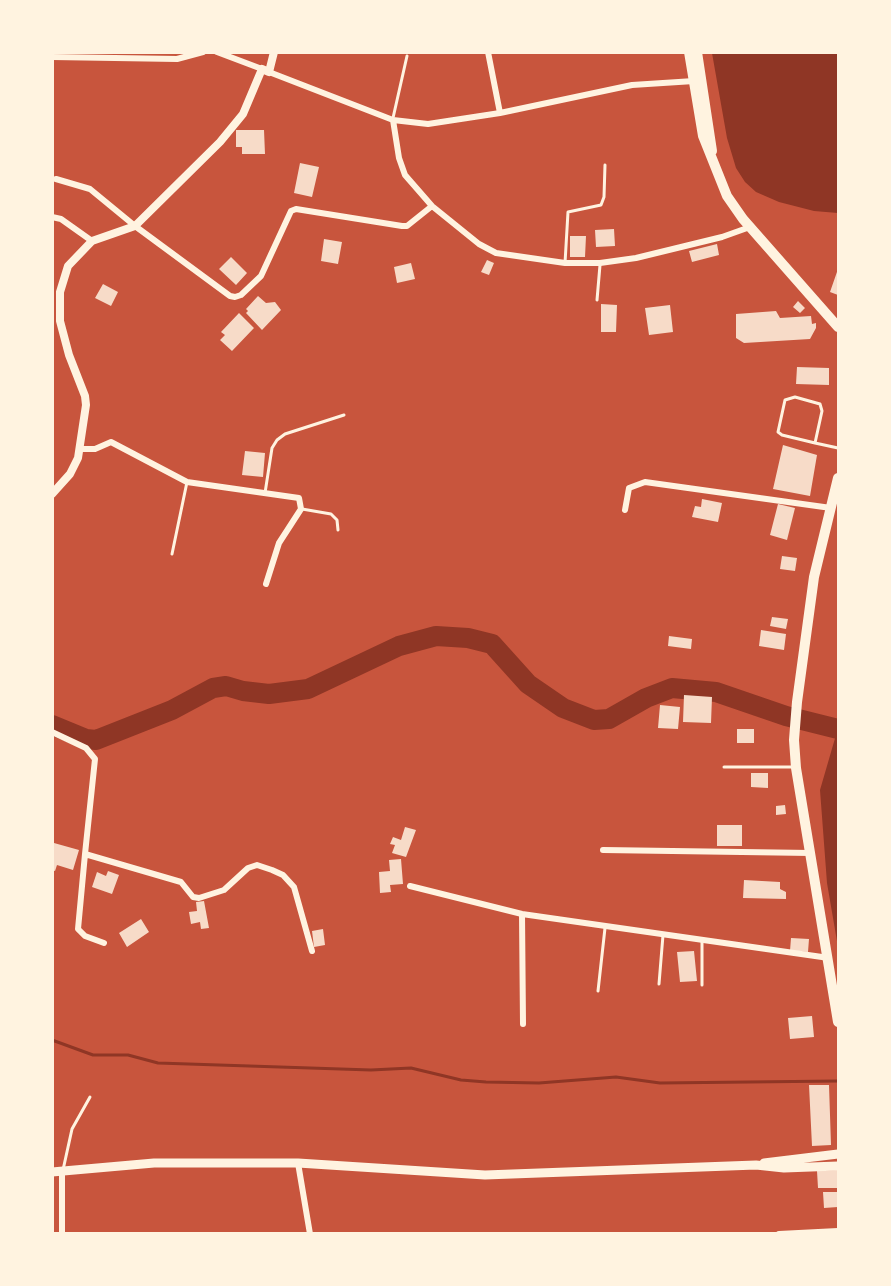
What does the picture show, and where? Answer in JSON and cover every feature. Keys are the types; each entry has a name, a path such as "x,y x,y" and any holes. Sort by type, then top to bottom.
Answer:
{"main road":[{"path":"689,52 703,136 727,196 750,227 838,327"},
{"path":"697,52 711,134 712,157"},
{"path":"838,484 814,578 795,728 795,768 830,958 838,1022"},
{"path":"57,1172 154,1163 298,1163 485,1175 756,1165 838,1155"},
{"path":"756,1165 784,1168 838,1166"}],"street":[{"path":"52,57 177,59 203,52"},
{"path":"217,52 393,120 428,124 500,113 632,85 694,81"},
{"path":"52,494 70,474 81,449 85,396 65,342 56,305 68,266 92,241 135,225 239,121 274,52"},
{"path":"488,52 500,113"},
{"path":"393,120 399,158 405,175 432,206 489,250 565,263 600,263 636,258 722,237 750,227"},
{"path":"56,179 90,189 230,296 235,297 241,295 261,276 291,211 296,209 407,226 432,206"},
{"path":"52,217 61,219 92,241"},
{"path":"81,449 95,449 111,442 187,482 299,498 301,509 279,543 266,584"},
{"path":"625,510 629,488 645,482 831,508"},
{"path":"52,732 86,748 95,759 78,929 85,936 104,943"},
{"path":"603,850 811,853"},
{"path":"85,854 181,882 188,893 199,898 224,890 248,868 257,866 272,870 283,875 294,887 312,951"},
{"path":"410,886 522,914 605,928 830,958"},
{"path":"522,914 523,1024"},
{"path":"298,1163 310,1233"},
{"path":"57,1172 62,1233"},
{"path":"779,1233 838,1231"}],"lane":[{"path":"393,120 407,56"},
{"path":"565,263 568,212 601,205 604,197 605,165"},
{"path":"597,300 600,263"},
{"path":"815,443 822,411 820,404 795,397 785,400 777,426 778,432 815,443 838,448"},
{"path":"265,493 272,448 277,440 285,435 344,415"},
{"path":"172,554 187,482"},
{"path":"301,509 331,514 337,520 338,530"},
{"path":"724,767 795,768"},
{"path":"598,991 605,928"},
{"path":"659,984 663,935"},
{"path":"702,941 702,985"},
{"path":"57,1172 72,1129 90,1097"}],"shaded area":[{"path":"712,53 838,53 838,213 814,211 779,202 756,192 745,182 736,168 727,138"},
{"path":"838,728 838,947 827,883 820,790"}],"building":[{"path":"236,130 264,130 265,154 242,154 242,147 236,147"},
{"path":"300,163 319,167 312,197 294,193"},
{"path":"614,229 615,246 596,247 595,230"},
{"path":"570,236 586,236 585,257 570,257"},
{"path":"324,239 342,242 338,264 321,261"},
{"path":"717,244 719,255 692,262 689,251"},
{"path":"231,257 247,273 236,285 219,269"},
{"path":"487,260 494,263 489,275 481,272"},
{"path":"411,263 415,279 397,283 394,267"},
{"path":"838,269 838,295 830,292"},
{"path":"103,284 118,292 111,306 95,298"},
{"path":"258,296 266,303 275,302 281,310 262,330 246,313 248,311 246,309"},
{"path":"798,301 805,308 800,313 793,307"},
{"path":"601,304 617,305 616,332 601,332"},
{"path":"670,305 673,332 649,335 645,308"},
{"path":"776,311 780,318 811,316 812,324 816,323 816,328 810,339 744,343 736,338 736,314"},
{"path":"239,313 254,328 232,351 220,340 225,335 221,332"},
{"path":"797,367 829,368 829,385 796,384"},
{"path":"783,445 817,455 810,496 773,489"},
{"path":"245,451 265,453 263,477 242,475"},
{"path":"702,499 722,503 718,522 692,517 695,506 701,507"},
{"path":"778,504 795,508 787,540 770,535"},
{"path":"782,556 797,558 795,571 780,569"},
{"path":"772,617 788,619 786,629 770,626"},
{"path":"761,630 786,634 784,650 759,646"},
{"path":"669,636 692,639 691,649 668,646"},
{"path":"684,695 712,697 711,723 683,722"},
{"path":"660,705 680,707 678,729 658,728"},
{"path":"737,729 754,729 754,743 737,743"},
{"path":"751,773 768,773 768,788 751,787"},
{"path":"785,805 786,814 776,815 776,806"},
{"path":"717,825 742,825 742,846 717,846"},
{"path":"405,827 416,830 406,857 392,853 395,845 390,844 393,837 401,840"},
{"path":"54,843 79,850 73,870 57,865 55,871 52,870"},
{"path":"401,859 403,884 390,885 391,892 380,893 379,872 390,871 389,860"},
{"path":"108,871 119,875 112,894 92,887 97,872 106,876"},
{"path":"744,880 780,882 780,889 786,892 786,899 743,898"},
{"path":"204,901 209,928 201,929 200,922 191,924 189,912 197,911 196,902"},
{"path":"141,919 149,932 127,947 119,933"},
{"path":"323,929 325,945 314,947 312,931"},
{"path":"791,938 809,939 808,952 790,951"},
{"path":"694,951 697,981 680,982 677,952"},
{"path":"812,1016 814,1037 790,1039 788,1018"},
{"path":"809,1085 829,1085 831,1145 812,1146"},
{"path":"838,1170 838,1188 818,1188 817,1171"},
{"path":"823,1192 838,1192 838,1207 824,1208"}],"waterway":[{"path":"52,725 86,739 96,740 172,710 213,688 226,686 243,691 269,694 308,689 399,646 436,636 468,638 492,644 528,684 563,708 594,720 609,719 646,698 672,688 716,692 786,716 838,729"},
{"path":"52,1040 93,1055 128,1055 158,1063 371,1070 411,1068 461,1080 486,1082 539,1083 616,1077 660,1083 838,1081"}]}
